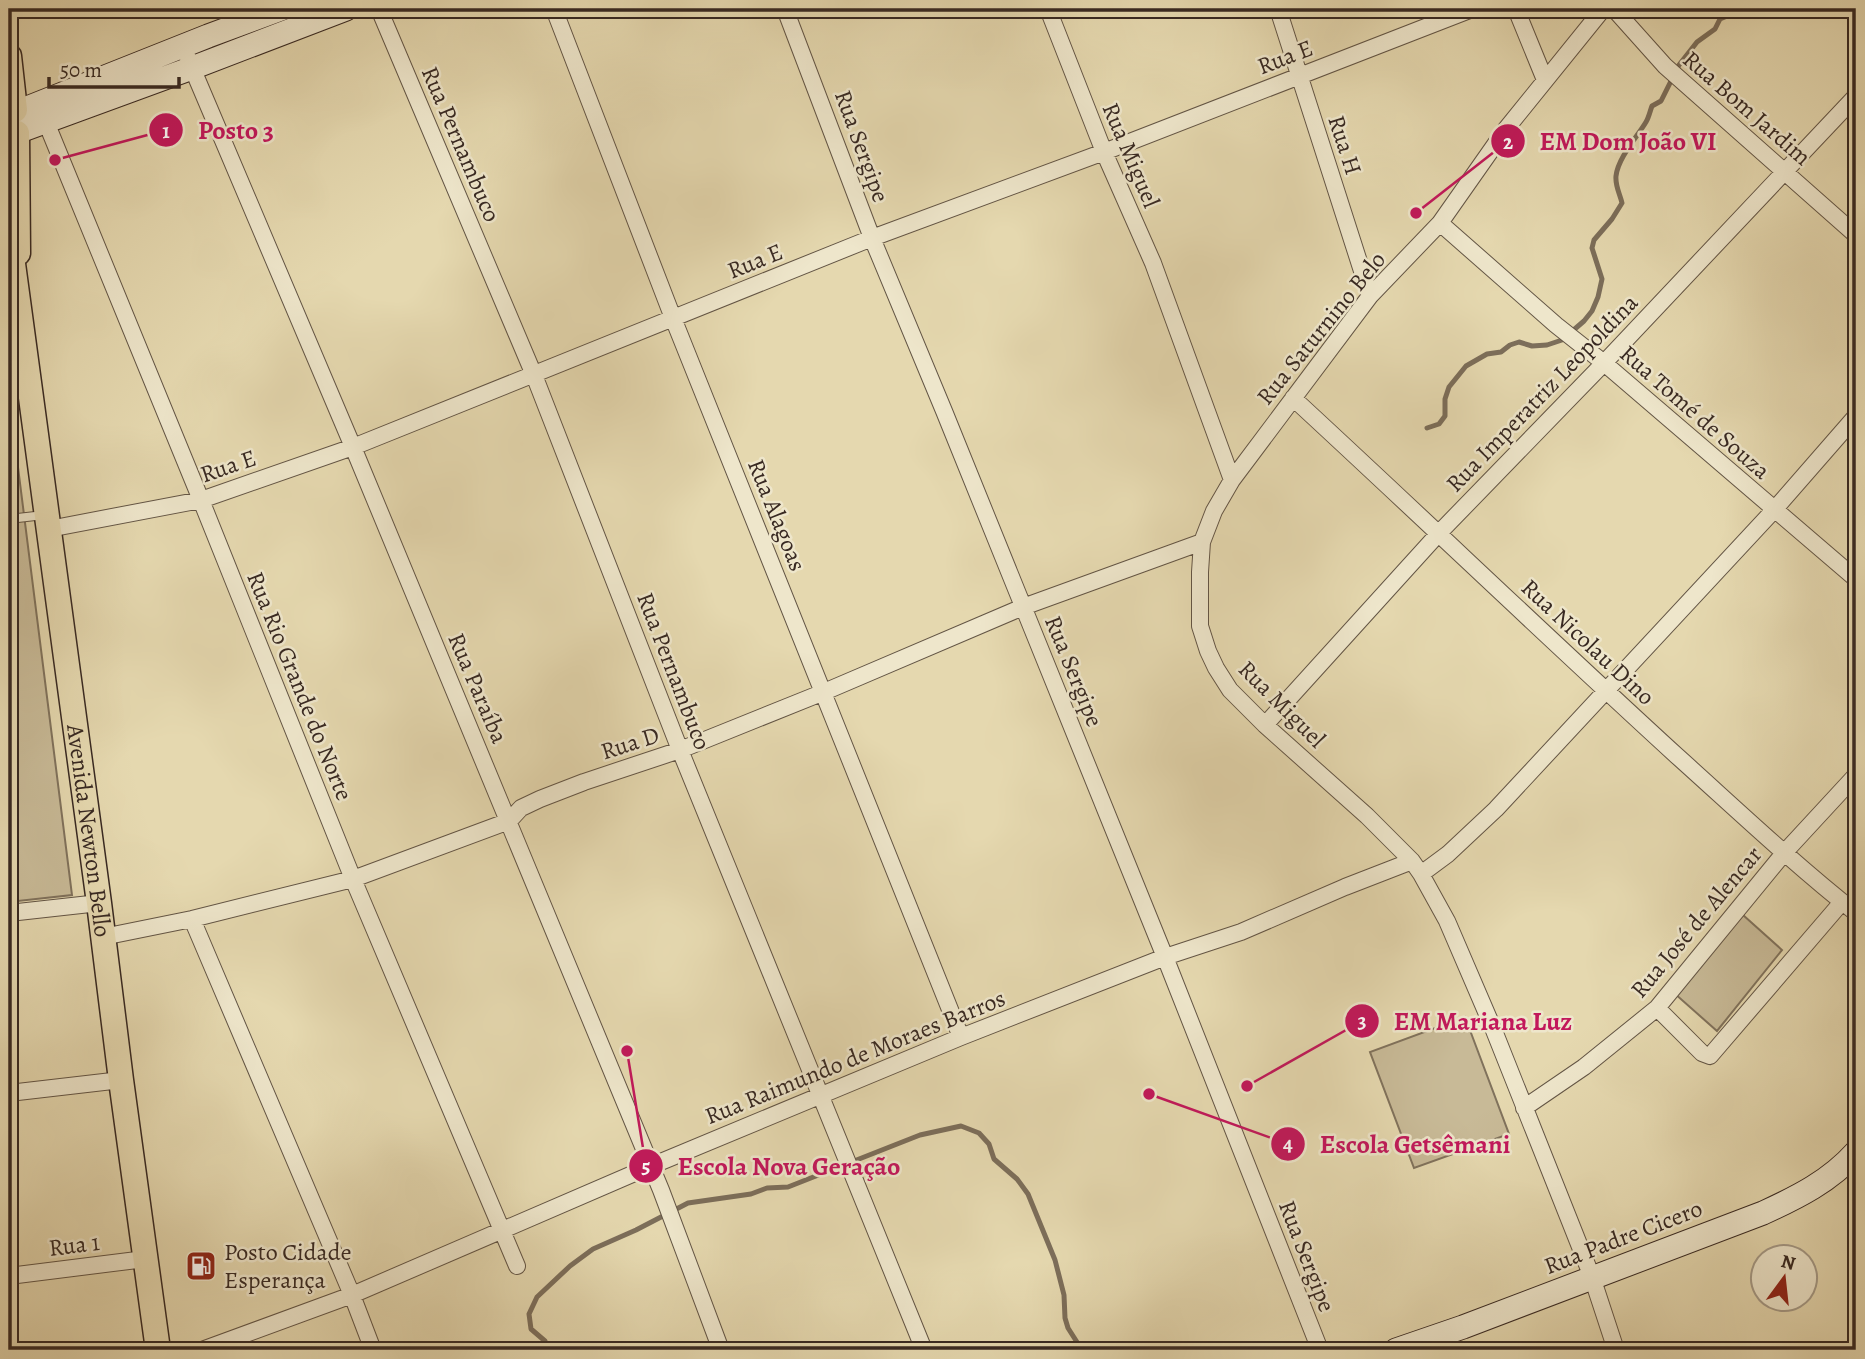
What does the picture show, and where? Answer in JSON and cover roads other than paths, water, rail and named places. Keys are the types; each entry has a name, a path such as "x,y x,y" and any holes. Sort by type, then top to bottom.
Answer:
{"main road":[{"name":"Avenida Newton Bello","path":"9,55 14,122 19,310"},
{"name":"Avenida Newton Bello","path":"9,234 158,1350"}],"street":[{"path":"14,122 46,122 188,57 208,36 281,9"},
{"path":"14,122 188,57 346,9"},
{"name":"Rua Pernambuco","path":"379,9 534,375 680,750 924,1350"},
{"name":"Rua Alagoas","path":"554,9 673,318 961,1037"},
{"name":"Rua Sergipe","path":"785,9 872,238 1165,957 1320,1350"},
{"name":"Rua H","path":"1278,9 1370,296"},
{"name":"Rua E","path":"48,522 131,515 201,500 353,447 872,238 1104,152 1472,9"},
{"path":"1516,9 1545,80"},
{"name":"Rua Saturnino Belo","path":"1232,480 1370,296 1440,223 1506,129 1603,9"},
{"name":"Rua Bom Jardim","path":"1615,9 1665,66 1856,235"},
{"name":"Rua Miguel","path":"1051,10 1104,152 1153,263 1232,480 1214,511 1202,542 1200,626 1208,652 1230,690 1367,816 1416,868 1447,921 1493,1027 1592,1277 1616,1350"},
{"name":"Rua Paraíba","path":"188,57 662,1190 721,1350"},
{"name":"Rua Imperatriz Leopoldina","path":"1265,725 1439,533 1856,96"},
{"name":"Rua Rio Grande do Norte","path":"46,122 353,879 517,1266"},
{"name":"Rua Tomé de Souza","path":"1440,223 1856,579"},
{"name":"Rua Nicolau Dino","path":"1293,398 1605,690 1784,853 1856,914"},
{"name":"Rua Raimundo de Moraes Barros","path":"202,1350 352,1294 961,1037 1165,957 1241,932 1345,887 1416,868 1447,854 1496,809 1774,510 1856,416"},
{"name":"Rua D","path":"103,937 192,919 353,879 509,821 521,808 540,799 680,750 1023,607 1202,542"},
{"name":"Rua José de Alencar","path":"1524,1108 1584,1066 1657,1008 1784,853 1856,775"},
{"path":"1657,1008 1702,1054 1710,1056 1842,902"},
{"path":"9,913 99,903"},
{"path":"192,919 352,1294 373,1350"},
{"path":"9,1093 121,1080"},
{"name":"Rua Padre Cicero","path":"1396,1350 1763,1213 1797,1198 1822,1182 1856,1152"},
{"name":"Rua 1","path":"9,1276 145,1259"}],"lane":[{"path":"9,519 48,522"}],"waterway":[{"path":"1427,428 1439,424 1445,416 1445,399 1449,387 1466,366 1487,354 1501,352 1519,342 1532,346 1562,340 1592,311 1602,279 1592,248 1594,240 1622,203 1616,180 1620,162 1646,122 1652,106 1661,101 1679,65 1697,42 1715,29 1720,19 1737,9"},
{"path":"548,1350 545,1341 531,1329 529,1314 537,1297 593,1249 688,1203 751,1194 767,1188 788,1187 920,1135 961,1126 979,1133 989,1144 994,1159 1017,1179 1028,1194 1055,1260 1064,1295 1068,1328 1082,1350"}],"place":[{"name":"Posto 3","path":"55,160"},
{"name":"EM Dom João VI","path":"1416,213"},
{"name":"Escola Nova Geração","path":"627,1051"},
{"name":"EM Mariana Luz","path":"1247,1086"},
{"name":"Escola Getsêmani","path":"1149,1094"},
{"name":"Posto Cidade Esperança","path":"201,1266"}]}
